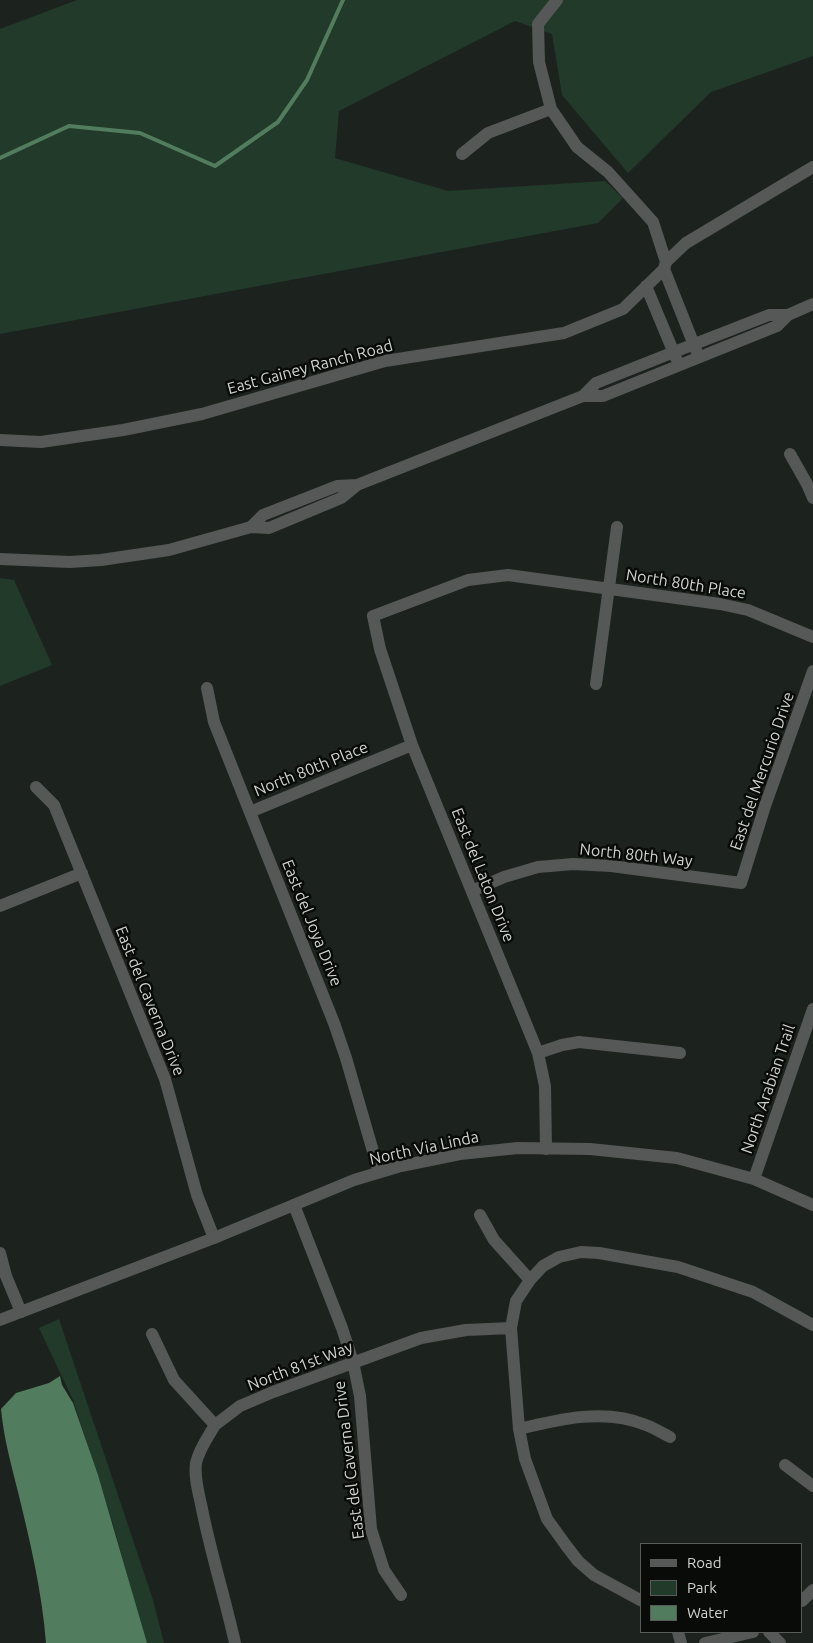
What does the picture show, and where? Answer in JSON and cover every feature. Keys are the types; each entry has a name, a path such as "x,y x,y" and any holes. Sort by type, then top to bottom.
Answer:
{"street":[{"path":"557,0 538,24 539,62 552,109 577,147 608,172 654,222 665,265 699,357"},
{"path":"462,154 488,133 552,109"},
{"name":"East Gainey Ranch Road","path":"0,440 41,442 123,430 202,414 385,361 564,333 623,309 686,243 813,167"},
{"path":"646,286 679,365"},
{"path":"0,559 70,562 110,559 169,550 251,527 269,528 341,498 357,485 583,396 603,396 777,326 788,315 813,304"},
{"path":"583,396 596,383 693,344 769,314 788,315"},
{"path":"790,454 813,498"},
{"name":"North 80th Place","path":"596,684 617,527"},
{"name":"North 80th Place","path":"373,616 468,580 508,575 720,604 748,610 813,637"},
{"name":"East del Laton Drive","path":"373,616 380,649 412,745 538,1054 545,1086 546,1149"},
{"name":"East del Mercurio Drive","path":"741,883 765,806 813,671"},
{"name":"East del Joya Drive","path":"207,688 214,722 334,1023 379,1172"},
{"name":"North 80th Place","path":"250,812 412,745"},
{"name":"East del Caverna Drive","path":"36,787 54,805 165,1079 197,1195 214,1238"},
{"name":"North 80th Way","path":"472,891 504,877 538,867 572,864 611,866 741,883"},
{"path":"0,906 82,873"},
{"name":"North Arabian Trail","path":"754,1180 813,1009"},
{"path":"538,1054 562,1045 579,1042 680,1053"},
{"name":"North Via Linda","path":"0,1320 214,1238 354,1180 401,1166 460,1154 518,1148 590,1149 677,1158 754,1180 813,1205"},
{"name":"East del Caverna Drive","path":"294,1205 342,1328 353,1362 361,1405 371,1529 384,1570 401,1595"},
{"path":"480,1215 494,1240 530,1280"},
{"path":"640,1600 610,1585 578,1561 547,1519 525,1459 519,1428 511,1328 516,1301 530,1280 543,1266 559,1257 581,1252 599,1253 678,1267 753,1292 813,1325"},
{"path":"0,1253 6,1276 21,1312"},
{"name":"North 81st Way","path":"215,1425 240,1406 421,1338 466,1330 511,1328"},
{"path":"152,1334 174,1380 215,1425 203,1444 196,1463 197,1484 207,1534 226,1600 235,1643"},
{"path":"519,1428 564,1418 612,1416 645,1424 670,1437"},
{"path":"785,1465 813,1486"},
{"path":"803,1600 813,1590"},
{"path":"704,1643 749,1633"},
{"path":"770,1633 780,1643"}],"green space":[{"path":"77,0 813,0 813,56 711,92 628,173 562,95 552,34 515,21 339,111 335,158 448,191 605,181 623,198 598,223 0,334 0,29"},
{"path":"0,578 14,580 52,665 0,686"},
{"path":"59,1319 153,1600 164,1643 146,1643 113,1524 73,1400 39,1328"}],"water":[{"path":"60,1376 62,1385 73,1403 98,1475 147,1643 46,1643 35,1567 8,1451 1,1409 16,1393 49,1383"}],"waterway":[{"path":"0,158 69,126 140,133 215,166 278,122 307,80 343,0"}]}
